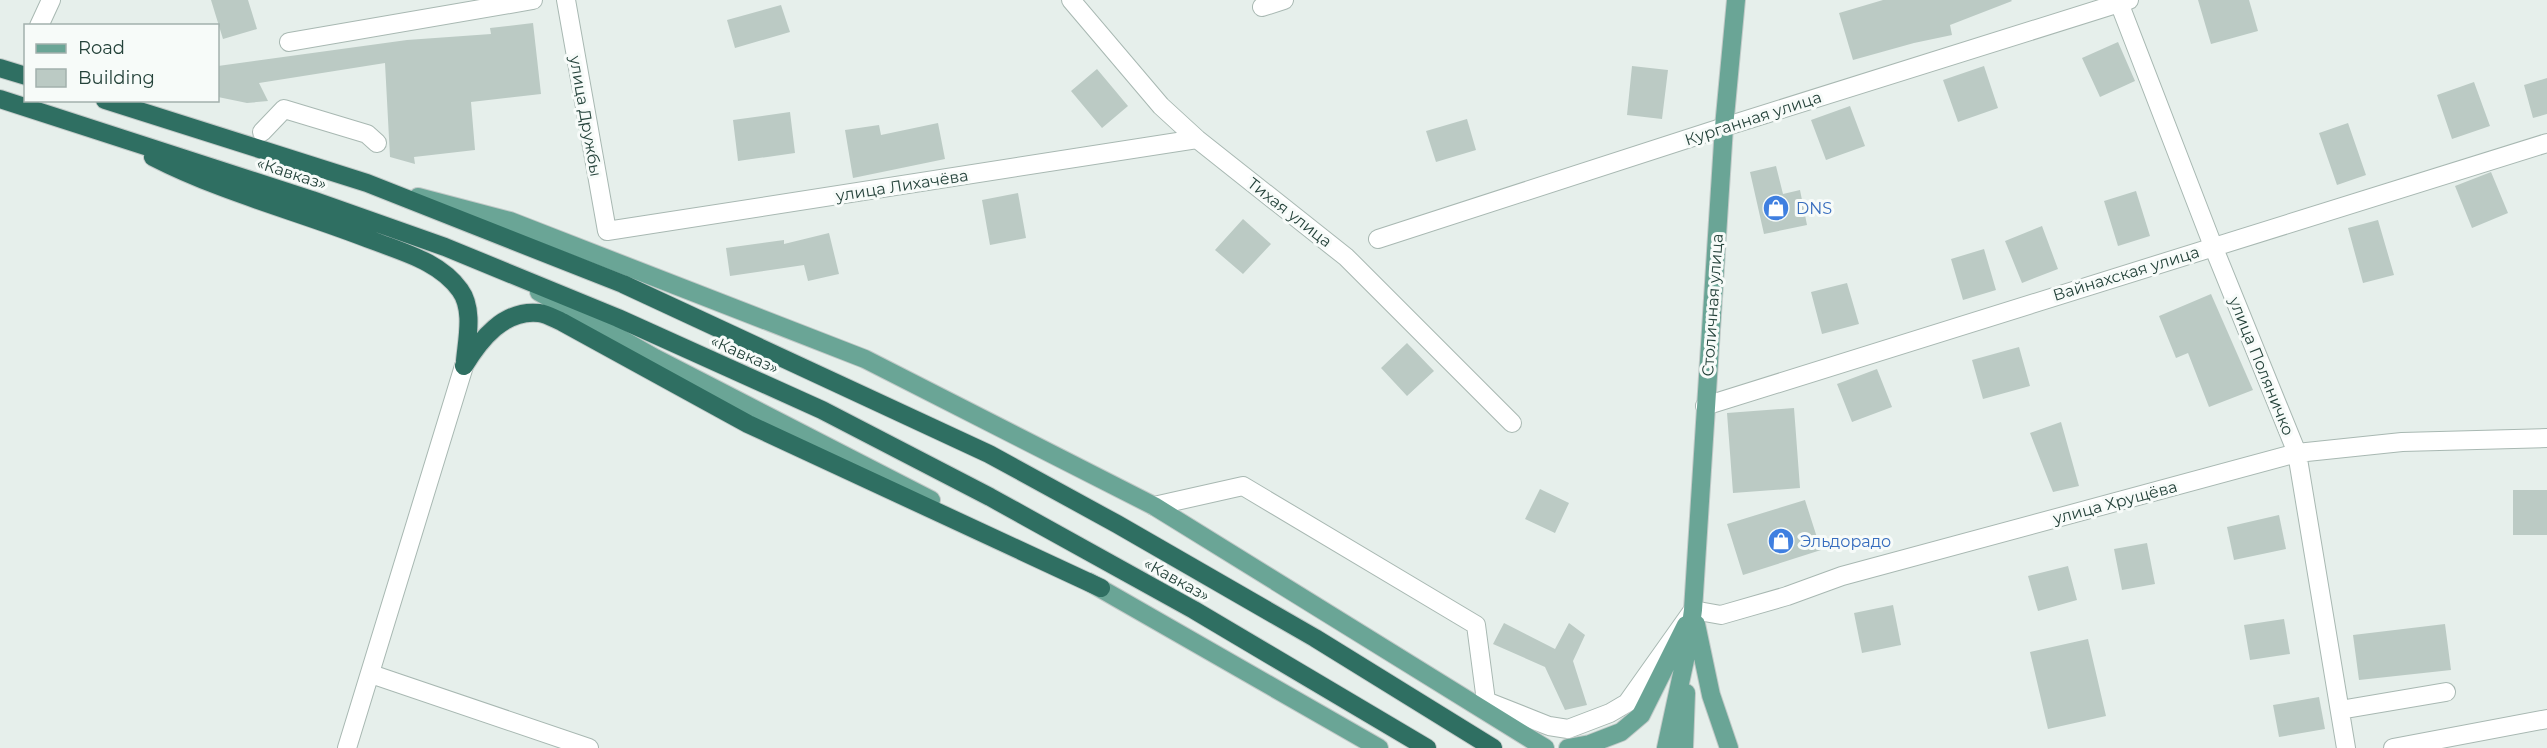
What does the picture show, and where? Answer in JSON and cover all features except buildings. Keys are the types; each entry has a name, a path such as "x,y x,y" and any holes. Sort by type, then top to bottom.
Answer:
{"highway":[{"path":"0,68 24,75"},
{"name":"«Кавказ»","path":"0,99 323,204 491,265 618,318 822,410 990,497 1194,610 1426,748"},
{"name":"«Кавказ»","path":"111,102 367,183 622,285 989,454 1117,524 1315,638 1493,748"},
{"path":"0,111 61,117"},
{"path":"104,131 181,171 352,232 433,265 462,291 468,309 464,366"},
{"path":"464,366 490,330 504,321 522,315 539,314 562,322 748,424 1101,588"}],"main road":[{"name":"Столичная улица","path":"1693,610 1724,127 1736,0"},
{"path":"367,183 510,221 865,359 1154,506 1489,708 1541,746 1560,748"},
{"path":"491,265 655,358 1101,588 1379,748"},
{"path":"1666,748 1688,646 1693,610"},
{"path":"1568,748 1590,744 1621,732 1641,715 1693,610"},
{"path":"1693,610 1711,695 1729,748"},
{"path":"1684,748 1688,646"}],"street":[{"path":"40,24 51,0"},
{"path":"290,42 533,0"},
{"name":"улица Дружбы","path":"566,0 607,231"},
{"name":"Тихая улица","path":"1071,0 1161,106 1197,140 1346,256 1512,423"},
{"path":"1262,7 1284,0"},
{"name":"Курганная улица","path":"1378,239 2122,1"},
{"name":"улица Поляничко","path":"2122,1 2213,246 2297,453 2346,748"},
{"path":"262,132 284,109 367,134 377,143"},
{"name":"улица Лихачёва","path":"607,231 1197,140"},
{"name":"Вайнахская улица","path":"1705,406 2547,143"},
{"path":"352,747 371,674 464,366"},
{"name":"улица Хрущёва","path":"1693,610 1721,615 1787,596 1842,576 2297,453 2402,442 2547,438"},
{"path":"1154,506 1243,486 1476,625 1489,708 1549,726 1568,729 1610,713 1627,702 1693,610"},
{"path":"371,674 589,748"},
{"path":"2340,710 2446,692"},
{"path":"2393,748 2547,719"}],"place":[{"name":"DNS","path":"1776,208"},
{"name":"Эльдорадо","path":"1781,541"}]}
